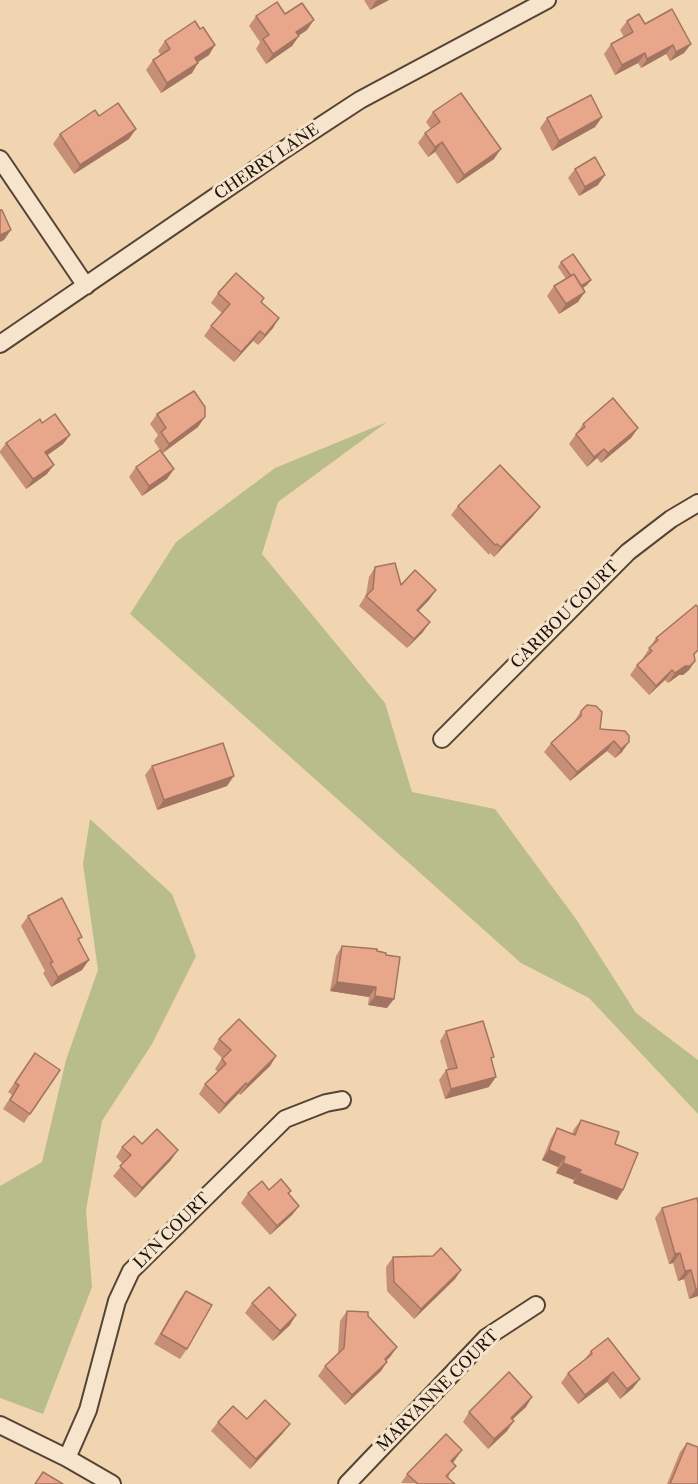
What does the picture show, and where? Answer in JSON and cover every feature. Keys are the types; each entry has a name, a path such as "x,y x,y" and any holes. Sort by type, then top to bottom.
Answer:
{"street":[{"name":"CHERRY LANE","path":"0,344 360,100 547,0"},
{"path":"0,159 86,286"},
{"name":"CARIBOU COURT","path":"442,739 628,552 670,519 698,503"},
{"name":"LYN COURT","path":"67,1458 88,1410 117,1301 131,1271 285,1119 326,1103 342,1100"},
{"name":"MARYANNE COURT","path":"347,1484 488,1337 536,1305"},
{"path":"0,1425 67,1458 112,1484"}],"green space":[{"path":"387,422 278,502 262,554 385,703 412,792 495,809 576,919 636,1013 698,1060 698,1114 589,998 521,963 130,614 176,542 275,468"},
{"path":"90,819 172,894 196,956 152,1044 102,1121 86,1210 92,1287 43,1414 0,1398 0,1186 42,1162 66,1060 98,970 83,864"}],"building":[{"path":"277,2 285,14 302,3 314,20 296,32 299,36 273,54 263,39 269,35 256,16"},
{"path":"672,9 691,44 676,52 673,45 647,59 645,53 622,65 611,44 633,32 627,21 639,14 645,24"},
{"path":"195,21 200,29 203,27 215,45 195,58 198,63 167,83 153,60 170,49 165,41"},
{"path":"461,93 501,149 464,175 442,142 435,147 425,133 440,122 433,112"},
{"path":"591,95 602,117 559,141 547,118"},
{"path":"118,103 136,129 80,165 60,134 95,110 99,116"},
{"path":"595,157 605,175 585,187 575,169"},
{"path":"0,210 11,230 0,235"},
{"path":"573,254 591,280 581,286 574,274 571,276 561,262"},
{"path":"236,273 264,298 261,302 279,318 265,335 260,331 241,352 211,326 230,304 218,293"},
{"path":"574,274 585,292 566,304 554,286"},
{"path":"194,391 205,407 205,417 169,444 161,432 166,428 157,414"},
{"path":"613,398 638,428 608,453 604,449 594,457 576,434 585,427 583,424"},
{"path":"55,414 70,435 45,452 54,465 33,479 6,443 40,419 42,423"},
{"path":"160,450 174,469 149,486 136,467"},
{"path":"500,465 540,507 501,547 495,545 458,506"},
{"path":"395,563 401,585 415,570 436,590 417,610 430,622 414,639 366,596 373,589 375,567"},
{"path":"696,605 698,607 698,650 694,654 695,661 675,673 672,670 656,686 637,665 652,651 649,648 658,640 656,638"},
{"path":"587,705 596,706 602,712 600,729 625,731 629,736 629,742 621,749 614,741 577,772 551,743 581,716 581,711"},
{"path":"223,743 234,776 164,800 152,766"},
{"path":"62,898 82,937 78,939 89,960 58,977 50,963 53,962 28,916"},
{"path":"342,946 377,949 386,955 400,957 394,999 375,996 376,987 337,982"},
{"path":"239,1019 276,1056 225,1104 205,1084 226,1064 222,1059 231,1050 219,1039"},
{"path":"483,1021 494,1057 491,1058 496,1077 451,1089 446,1070 457,1068 446,1031"},
{"path":"35,1053 60,1070 30,1114 10,1100 19,1085 15,1083"},
{"path":"581,1120 619,1132 615,1144 638,1153 623,1190 579,1173 581,1170 563,1163 565,1157 549,1150 557,1128 575,1135"},
{"path":"157,1129 178,1150 142,1188 120,1166 131,1155 122,1147 134,1136 142,1144"},
{"path":"281,1179 291,1191 288,1193 299,1206 277,1226 248,1193 262,1181 269,1190"},
{"path":"697,1198 698,1289 696,1289 691,1270 685,1271 680,1253 675,1254 662,1208"},
{"path":"441,1248 461,1270 421,1309 394,1282 393,1257 433,1256"},
{"path":"269,1287 296,1315 280,1331 252,1303"},
{"path":"186,1291 212,1305 187,1349 161,1334"},
{"path":"347,1311 368,1312 368,1316 397,1347 385,1359 387,1362 352,1395 325,1366 344,1348"},
{"path":"608,1338 640,1379 627,1389 613,1372 585,1395 568,1373"},
{"path":"509,1372 532,1397 511,1418 514,1421 494,1439 469,1412"},
{"path":"265,1400 290,1424 256,1459 218,1422 233,1406 247,1419"},
{"path":"446,1434 462,1450 451,1461 456,1466 446,1476 455,1484 418,1484 407,1474"},
{"path":"687,1443 698,1447 698,1484 670,1484"},
{"path":"43,1472 63,1484 35,1484"}]}
